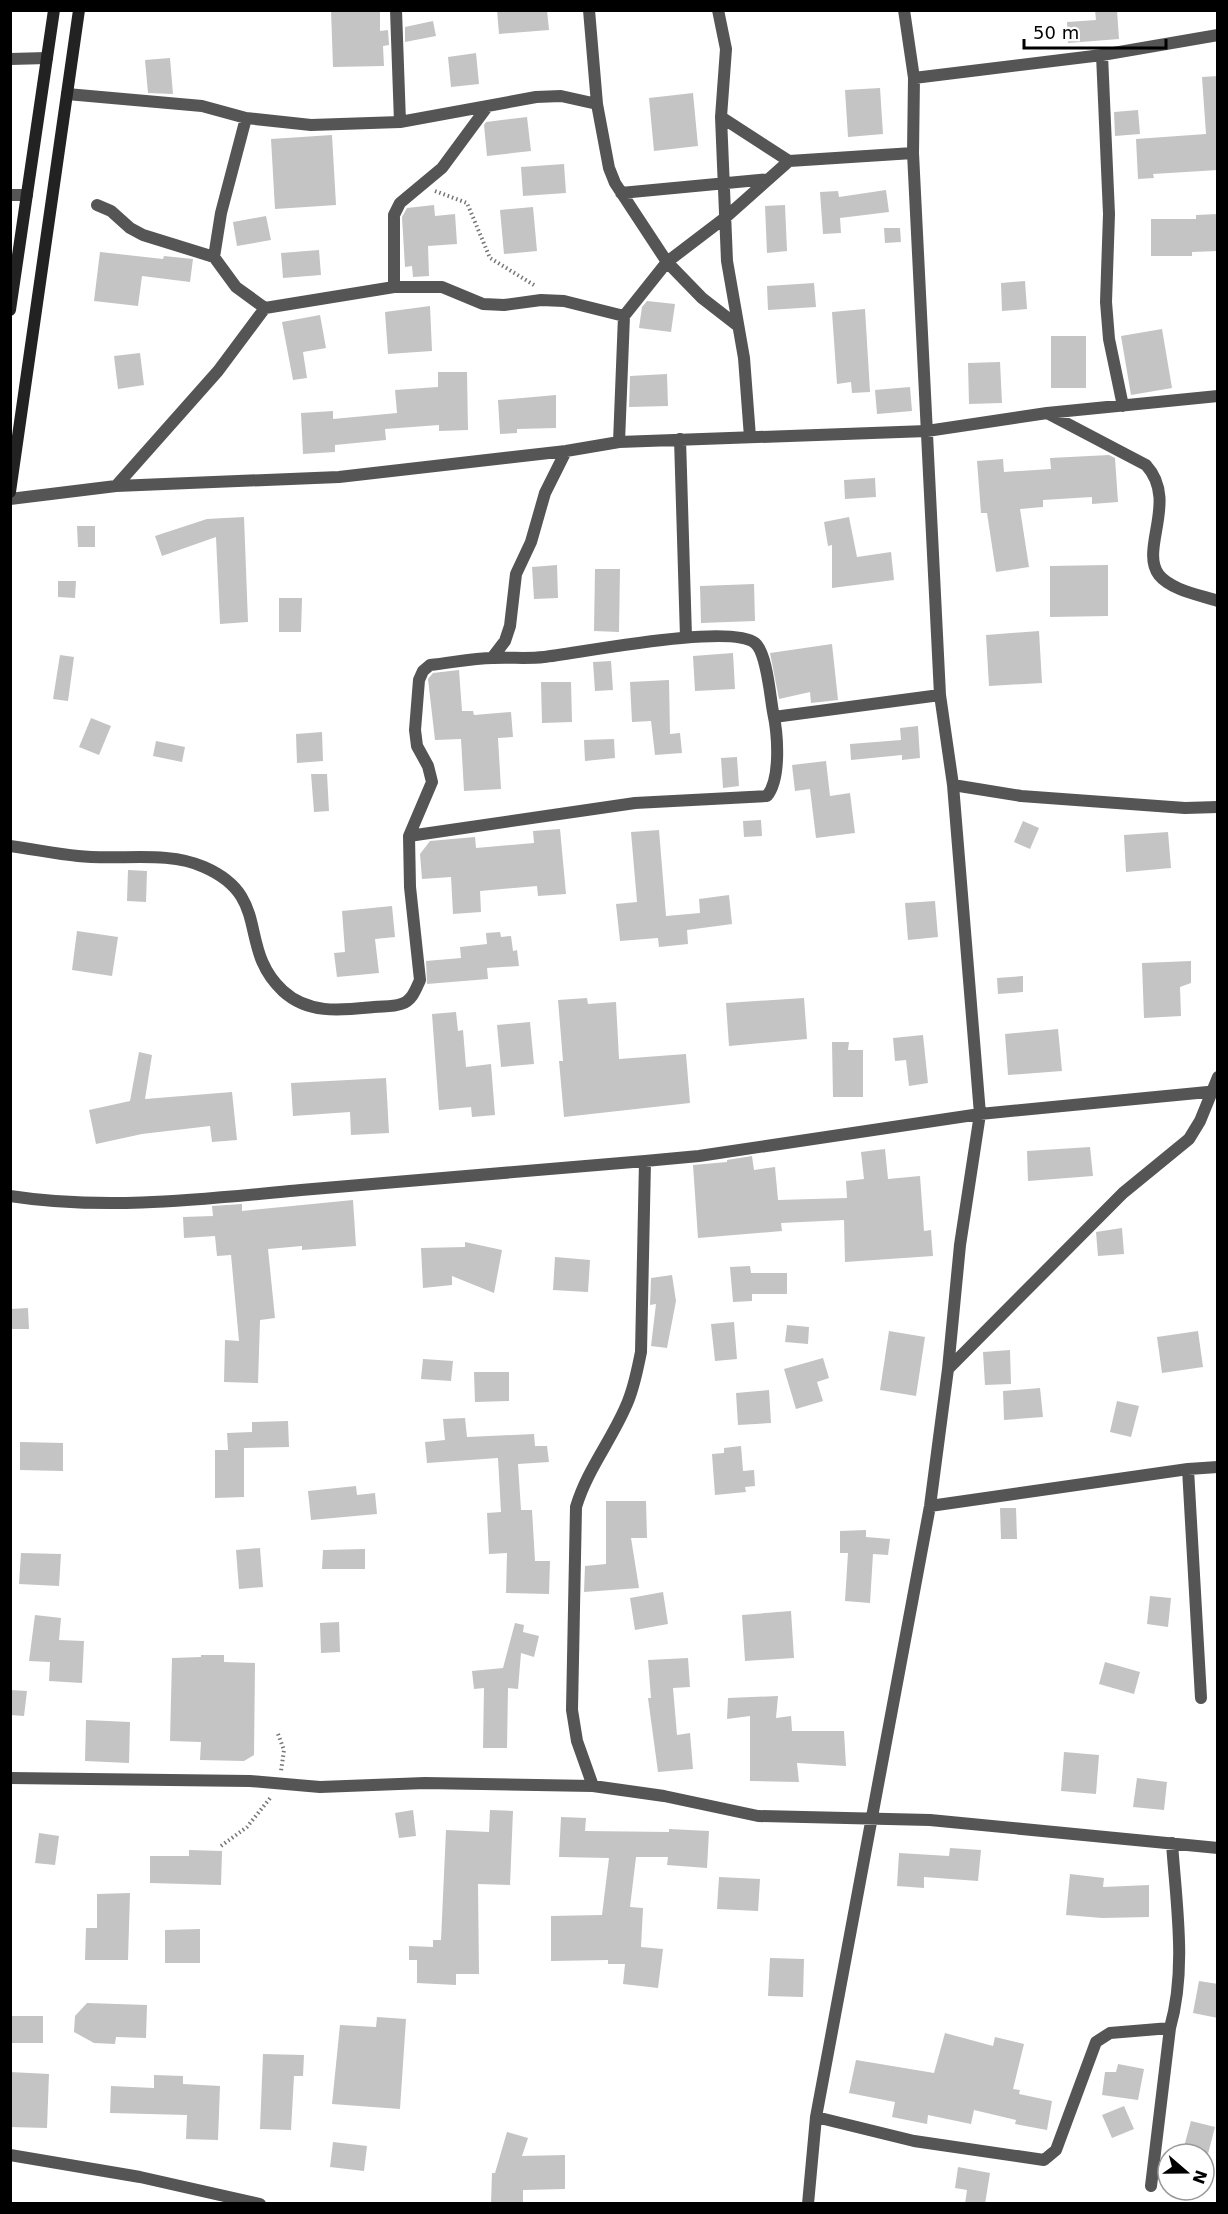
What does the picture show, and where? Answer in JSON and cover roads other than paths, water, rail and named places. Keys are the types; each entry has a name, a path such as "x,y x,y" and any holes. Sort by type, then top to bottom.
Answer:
{"main road":[{"path":"10,310 54,10"},
{"path":"10,492 79,10"}],"street":[{"path":"396,10 400,122"},
{"path":"589,10 597,104 609,168 621,193 667,262 693,290 738,326"},
{"path":"718,10 726,49 721,117 727,261 738,326 750,437"},
{"path":"808,2204 816,2117 930,1506 948,1369 960,1245 980,1114 953,785 940,695 913,153 914,78 904,10"},
{"path":"914,78 1102,55 1218,35"},
{"path":"1102,55 1109,214 1106,302 1109,339 1123,406"},
{"path":"10,59 47,57"},
{"path":"67,94 202,106 246,118 311,125 400,122 536,97 561,96 597,104"},
{"path":"394,287 394,215 400,203 442,168 487,107"},
{"path":"721,117 789,161 913,153"},
{"path":"214,257 221,213 246,118"},
{"path":"619,442 624,316 667,262 726,217 789,161"},
{"path":"621,193 769,179"},
{"path":"10,195 27,195"},
{"path":"97,205 111,211 130,228 143,235 214,257 236,287 265,308"},
{"path":"116,486 218,371 265,308 394,287 442,287 483,304 504,305 541,300 564,301 624,316"},
{"path":"10,499 116,486 339,477 566,451 619,442 927,431 1047,413 1218,396"},
{"path":"1047,413 1146,465 1157,476 1161,491 1154,562 1158,574 1168,582 1218,602"},
{"path":"680,439 686,637"},
{"path":"492,658 505,641 510,626 516,574 531,542 545,492 566,451"},
{"path":"10,846 76,856 177,860 202,866 225,877 239,890 248,906 253,938 264,968 284,992 310,1006 335,1010 403,1004 414,994 420,980 410,887 409,836 432,782 428,766 417,746 415,730 419,680 423,671 430,665 492,658 542,658 686,637 748,639 757,645 762,654 774,717 777,777 774,788 767,796 635,803 409,836"},
{"path":"774,717 940,695"},
{"path":"953,785 1021,796 1185,808 1218,807"},
{"path":"948,1369 1123,1193 1189,1139 1200,1121 1218,1077"},
{"path":"10,1196 37,1200 107,1203 213,1198 645,1161 699,1156 980,1114 1214,1091"},
{"path":"593,1786 577,1741 572,1710 576,1507 582,1486 626,1407 636,1382 641,1352 645,1161"},
{"path":"930,1506 1188,1469 1218,1467"},
{"path":"1188,1469 1202,1698"},
{"path":"10,1778 250,1782 320,1786 424,1784 593,1786 664,1796 758,1816 930,1820 1218,1848"},
{"path":"1151,2186 1170,2028 1176,2007 1179,1962 1172,1843"},
{"path":"816,2117 914,2141 1044,2160 1056,2150 1096,2042 1110,2033 1170,2028"},
{"path":"10,2155 140,2177 260,2204"}]}
